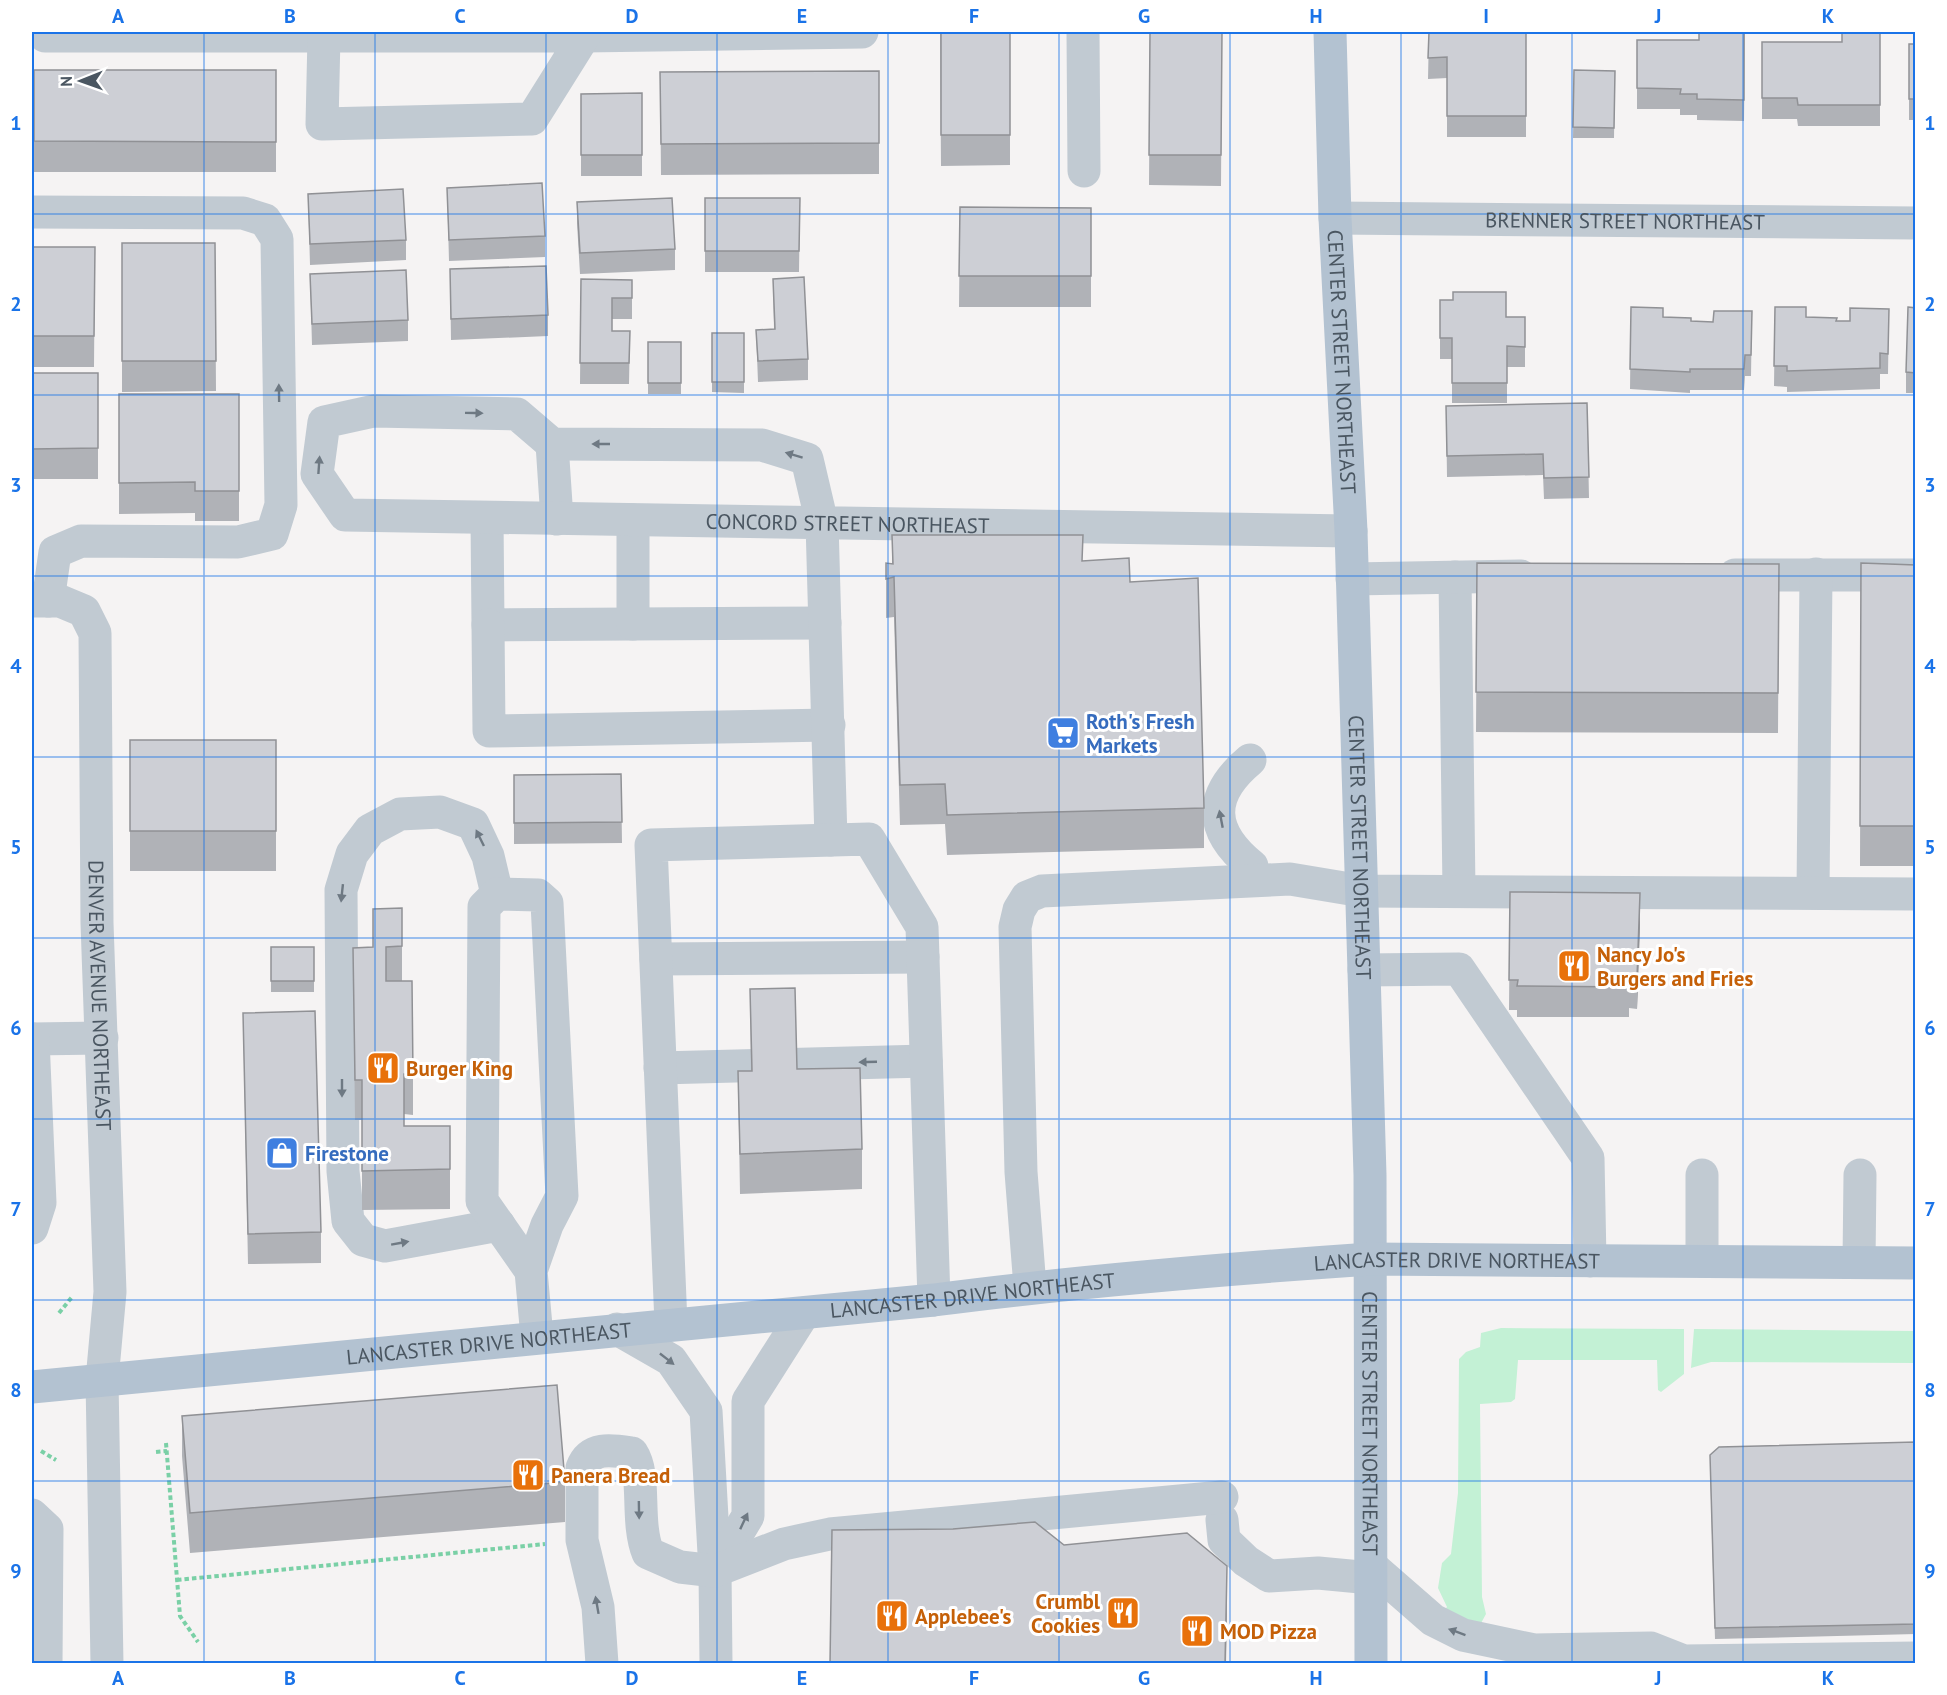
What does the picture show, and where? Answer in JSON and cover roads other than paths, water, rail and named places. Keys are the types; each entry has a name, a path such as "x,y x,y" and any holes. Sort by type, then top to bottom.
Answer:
{"main road":[{"name":"CENTER STREET NORTHEAST","path":"1330,32 1335,218 1351,531 1370,1175 1371,1664"},
{"name":"LANCASTER DRIVE NORTHEAST","path":"32,1388 617,1329 934,1300 1030,1287 1370,1260 1916,1263"}],"street":[{"path":"40,34 324,36 862,32"},
{"path":"1083,32 1084,171"},
{"path":"324,36 322,124 532,118 584,34"},
{"path":"32,212 243,213 265,220 277,239 281,505 272,534 238,542 81,541 55,552 40,601"},
{"name":"BRENNER STREET NORTHEAST","path":"1335,218 1916,223"},
{"name":"CONCORD STREET NORTHEAST","path":"552,444 517,414 374,411 324,422 317,474 345,516 1351,531"},
{"path":"557,519 552,444 762,445 807,459 822,523 831,840"},
{"path":"487,518 489,731 829,725"},
{"path":"633,520 633,624"},
{"path":"1813,893 1816,574"},
{"path":"1699,575 1916,574"},
{"path":"1352,579 1548,576"},
{"path":"1455,577 1459,891"},
{"name":"DENVER AVENUE NORTHEAST","path":"40,601 60,601 84,611 95,633 97,923 111,1292 102,1380 106,1664"},
{"path":"488,625 825,623"},
{"path":"1250,760 1222,791 1219,808 1224,834 1231,849 1252,866"},
{"path":"497,894 488,856 473,824 440,812 400,814 370,830 352,854 341,890 343,1171 348,1221 363,1240 385,1246 499,1225"},
{"path":"670,1324 651,845 869,839 922,927 934,1300"},
{"path":"1030,1287 1021,1172 1015,951 1019,910 1027,897 1042,891 1290,879 1362,891 1916,894"},
{"path":"531,1271 482,1202 484,907 497,894 538,895 548,903 562,1196 547,1226 531,1271 537,1337"},
{"path":"656,959 923,957"},
{"path":"1364,970 1459,969 1588,1158 1590,1261"},
{"path":"32,1228 40,1203 32,1039 102,1038"},
{"path":"660,1068 926,1061"},
{"path":"1702,1175 1702,1262"},
{"path":"1859,1262 1860,1175"},
{"path":"715,1572 748,1516 748,1401 804,1313"},
{"path":"617,1329 671,1360 706,1411 715,1572 716,1664"},
{"path":"602,1664 598,1607 582,1540 582,1468 585,1458 595,1451 632,1453 639,1464 641,1537 648,1552 680,1567 715,1572 784,1544 831,1534 1222,1508 1224,1540 1246,1561 1269,1576 1371,1572 1444,1628 1478,1639 1534,1650"},
{"path":"32,1515 47,1529 46,1664"},
{"path":"1472,1664 1534,1650 1651,1648 1684,1661 1916,1658"}],"place":[{"name":"Roth's Fresh Markets","path":"1063,733"},
{"name":"Nancy Jo's Burgers and Fries","path":"1574,966"},
{"name":"Burger King","path":"383,1068"},
{"name":"Firestone","path":"282,1153"},
{"name":"Panera Bread","path":"528,1475"},
{"name":"Crumbl Cookies","path":"1123,1613"},
{"name":"Applebee's","path":"892,1616"},
{"name":"MOD Pizza","path":"1197,1631"}]}
